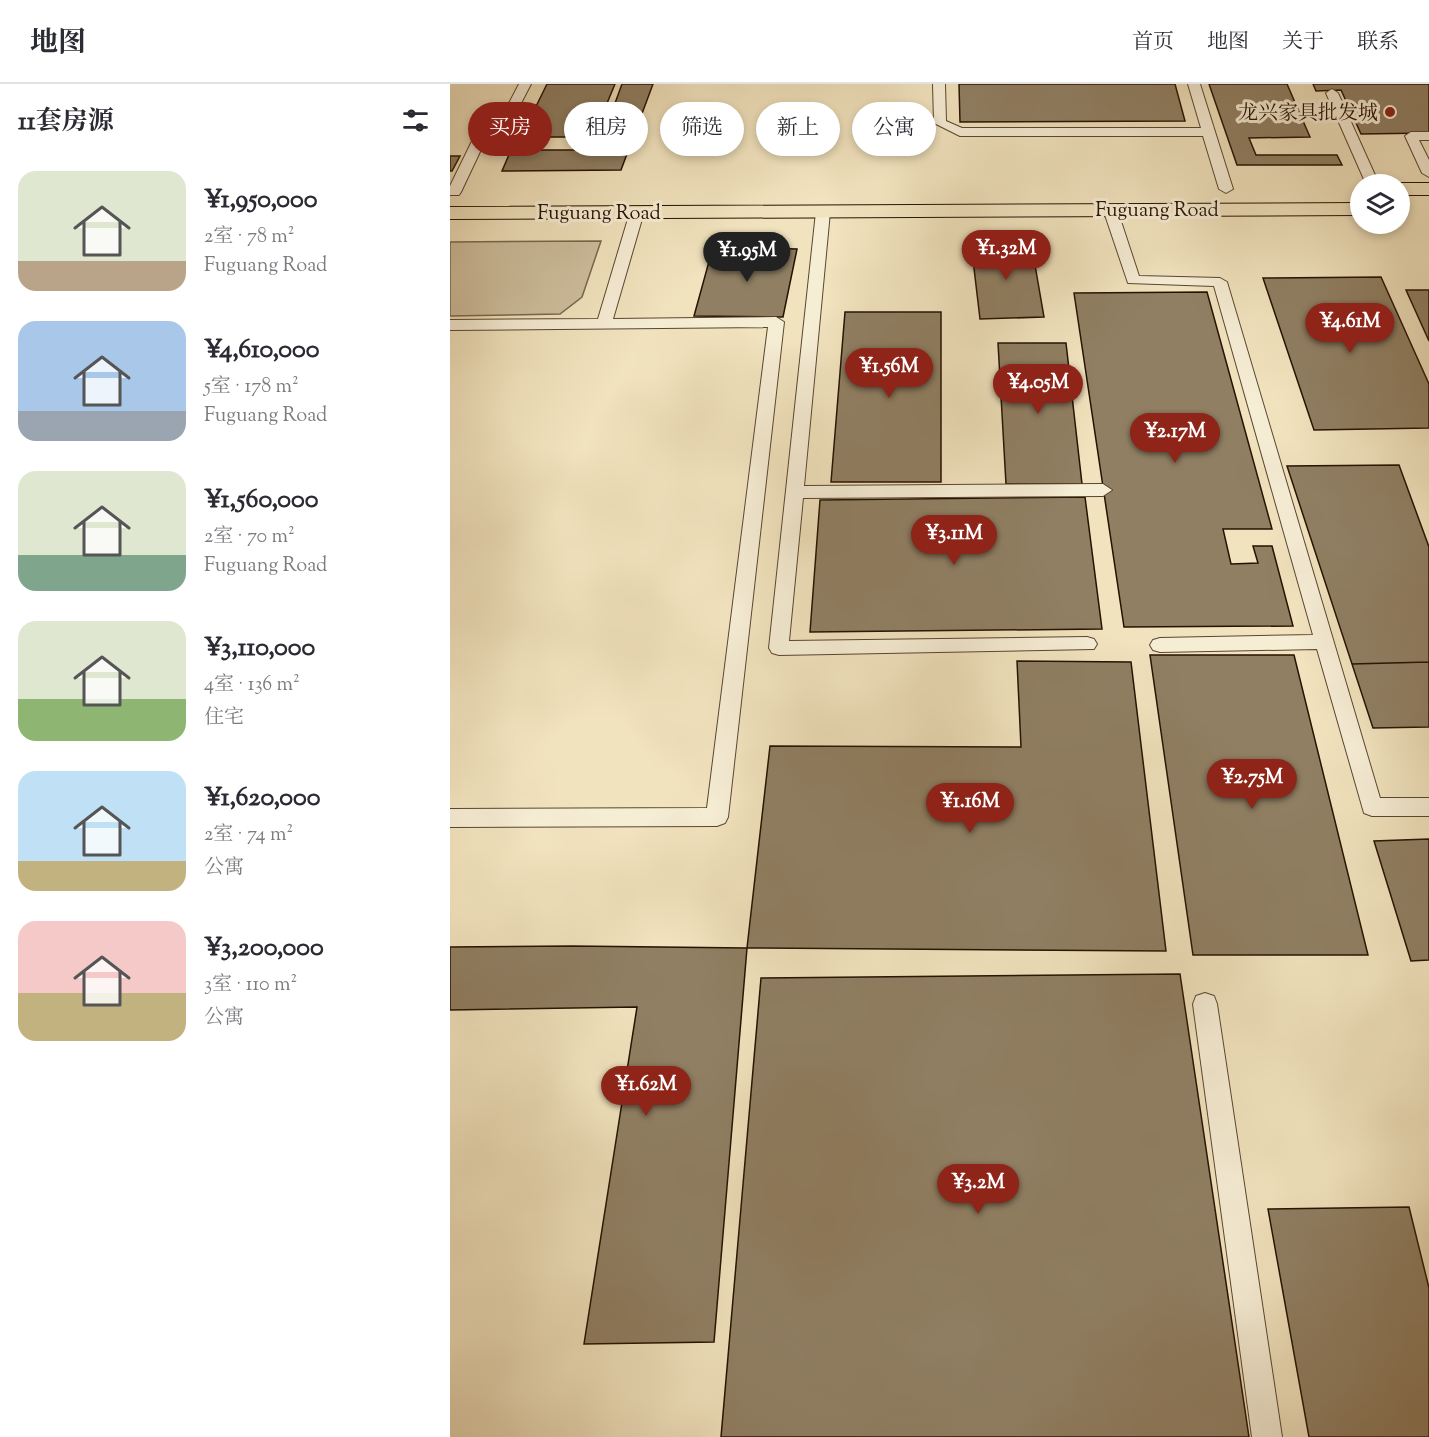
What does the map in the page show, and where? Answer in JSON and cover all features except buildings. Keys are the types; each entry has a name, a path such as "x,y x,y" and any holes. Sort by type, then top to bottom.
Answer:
{"main road":[{"name":"Fuguang Road","path":"1203,189 1249,189"},
{"path":"1327,189 1350,189"},
{"path":"1410,189 1429,189"},
{"path":"451,199 477,192"},
{"name":"Fuguang Road","path":"451,199 637,212 823,212 1112,196 1350,208"},
{"path":"1410,209 1429,209"}],"lane":[{"path":"451,199 481,135 499,134 525,84"},
{"path":"939,84 940,123 960,132 1209,132"},
{"path":"1194,84 1226,189"},
{"path":"1332,93 1368,174"},
{"path":"1429,136 1411,136 1429,173"},
{"path":"1112,196 1133,280 1220,282 1372,807 1429,807"},
{"path":"604,323 637,212"},
{"path":"823,212 779,648 1087,644"},
{"path":"450,325 776,322 717,817 450,818"},
{"path":"795,492 1103,490"},
{"path":"1160,645 1324,642"},
{"path":"1205,1004 1268,1437"}],"shaded area":[{"path":"601,241 582,297 560,314 450,316 450,242"}],"place":[{"name":"龙兴家具批发城","path":"1390,112"}]}
